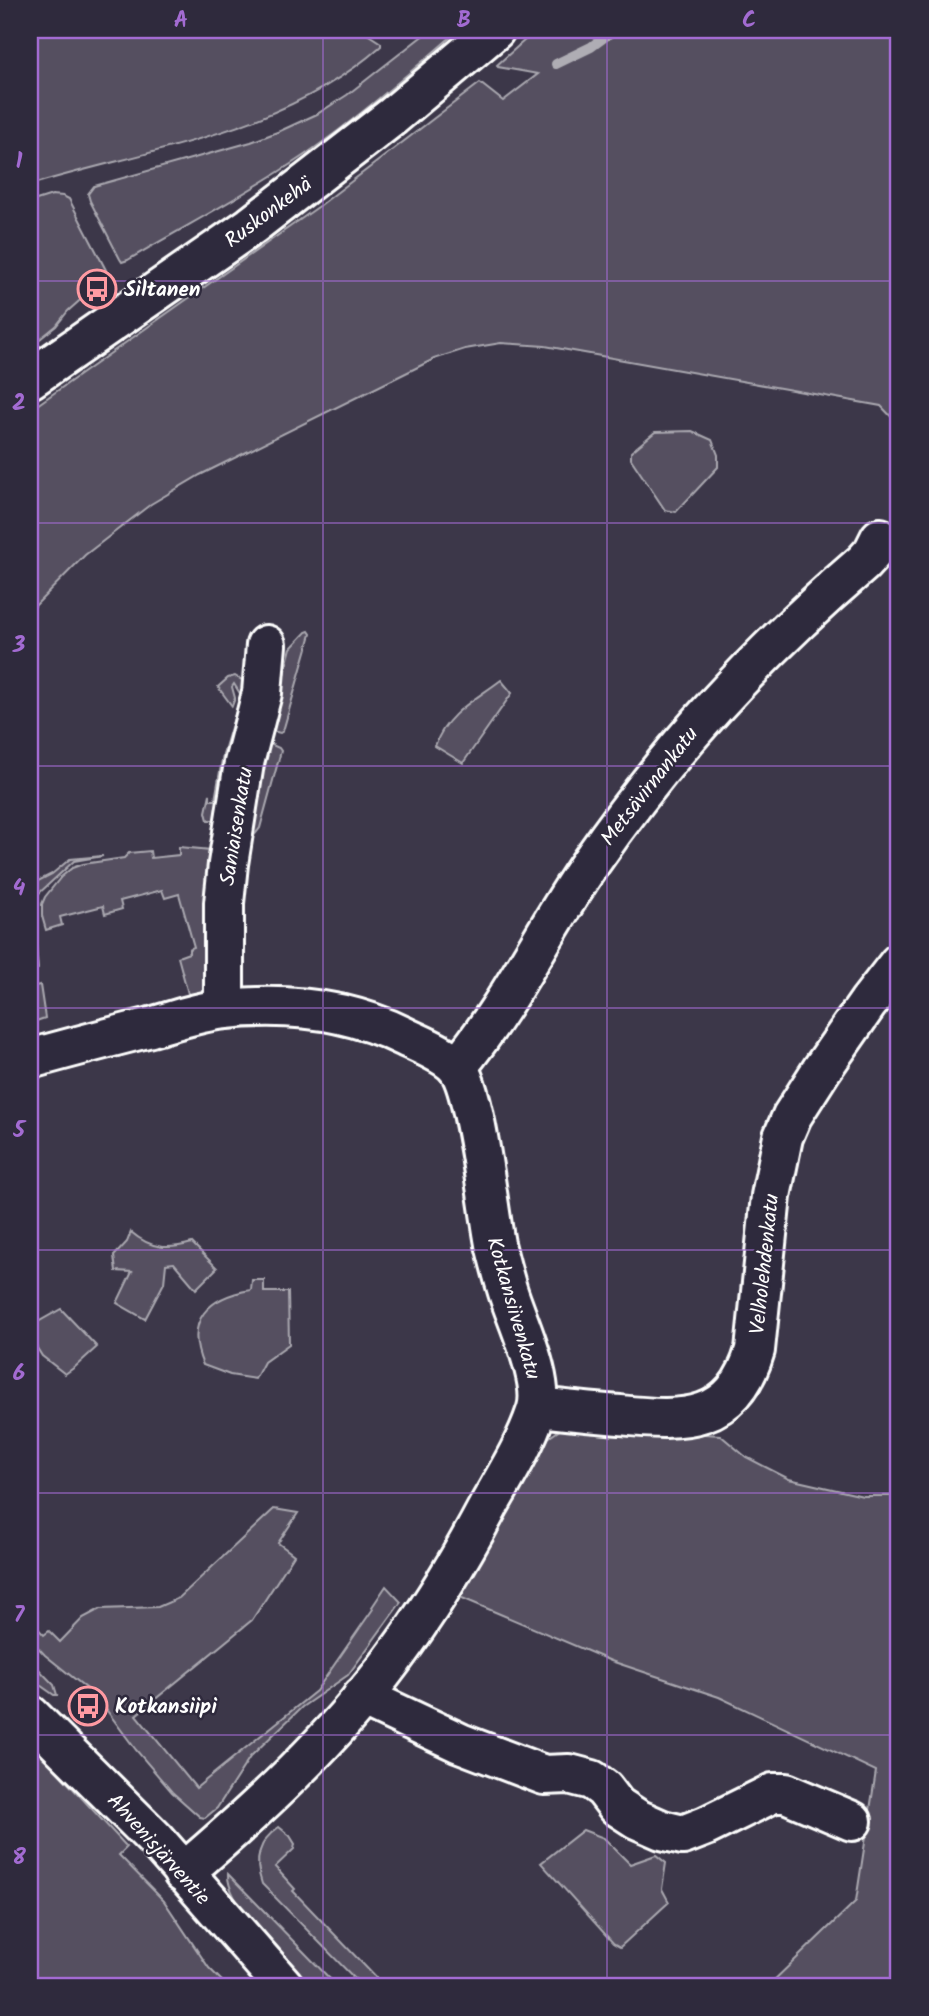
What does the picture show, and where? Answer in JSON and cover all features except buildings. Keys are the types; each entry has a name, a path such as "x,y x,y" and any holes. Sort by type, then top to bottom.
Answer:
{"street":[{"name":"Ruskonkehä","path":"30,379 251,226 393,116 495,30"},
{"name":"Metsävirnankatu","path":"457,1068 480,1040 589,864 682,741 773,644 863,563 880,538"},
{"name":"Saniaisenkatu","path":"224,1009 224,903 228,864 244,763 262,693 266,645"},
{"name":"Velholehdenkatu","path":"538,1407 652,1419 679,1419 715,1407 737,1389 750,1369 755,1350 771,1196 783,1138 792,1116 822,1069 899,963"},
{"path":"30,1059 224,1009 304,1009 345,1015 395,1032 434,1051 457,1068"},
{"name":"Kotkansiivenkatu","path":"183,1873 230,1833 336,1728 393,1659 465,1551 527,1435 538,1407 533,1365 497,1252 474,1120 466,1087 457,1068"},
{"path":"362,1698 460,1743 544,1775 569,1774 592,1780 604,1789 617,1806 662,1830 683,1835 773,1793 786,1793 852,1821"},
{"name":"Ahvenisjärventie","path":"30,1715 155,1839 284,1986"}],"shaded area":[{"path":"30,30 361,30 381,43 381,46 343,75 302,99 259,118 168,148 30,185"},
{"path":"430,30 459,30 365,110 306,154 122,262 90,201 88,194 94,186 251,142 317,114 347,95"},
{"path":"536,30 899,30 899,425 881,406 545,346 501,343 465,349 434,359 200,475 151,504 85,555 30,611 30,410 318,207 480,83 503,101 538,74 497,65"},
{"path":"52,195 69,199 106,270 105,278 68,311 56,326 30,347 30,202"},
{"path":"692,431 712,440 718,455 718,467 676,512 665,510 631,459 631,452 655,432"},
{"path":"309,631 311,634 283,731 280,733 269,730 291,648"},
{"path":"235,676 245,682 221,820 208,820 206,812 210,794 210,800 215,800 223,754 241,695 234,684 232,687 235,698 232,706 218,687 228,678"},
{"path":"501,680 512,693 463,763 435,746 454,716"},
{"path":"268,743 281,751 260,828 253,837 247,839"},
{"path":"179,847 211,850 207,990 202,996 190,1001 178,957 189,953 189,949 194,947 179,894 165,898 162,890 120,901 122,909 105,914 103,906 60,917 62,925 46,930 42,904 61,877 72,868 124,858 129,853 150,851 151,858 179,855"},
{"path":"103,856 74,861 36,896 32,884 52,874 70,859"},
{"path":"30,919 38,969 30,970"},
{"path":"40,985 45,1018 30,1023 30,987"},
{"path":"131,1232 153,1245 175,1247 192,1243 217,1268 196,1289 174,1263 166,1264 164,1283 145,1319 117,1303 132,1272 116,1271 114,1256 127,1242"},
{"path":"252,1280 264,1280 264,1292 288,1292 289,1344 264,1362 255,1379 230,1375 203,1365 196,1335 198,1323 212,1305 236,1293 251,1290"},
{"path":"61,1309 97,1347 65,1374 42,1356 30,1337 38,1322"},
{"path":"567,1425 720,1435 746,1457 789,1479 863,1496 899,1496 899,1986 768,1986 856,1901 876,1771 719,1697 611,1661 455,1595 541,1443"},
{"path":"274,1509 298,1513 278,1543 294,1555 252,1620 136,1715 196,1788 316,1691 386,1586 401,1602 348,1675 302,1707 250,1757 217,1808 205,1818 200,1817 172,1792 136,1750 96,1696 45,1655 30,1639 30,1620 44,1635 49,1631 60,1642 83,1618 100,1609 158,1607 179,1598"},
{"path":"30,1660 54,1685 57,1695 30,1678"},
{"path":"30,1742 127,1847 119,1855 164,1901 209,1968 227,1986 30,1986"},
{"path":"279,1827 295,1844 294,1849 275,1867 295,1889 293,1891 384,1986 362,1986 262,1884 258,1860 262,1845"},
{"path":"583,1830 604,1838 630,1864 656,1855 666,1863 662,1889 669,1902 620,1947 613,1943 541,1863"},
{"path":"228,1874 337,1986 312,1986 275,1949 237,1902"}],"waterway":[{"path":"556,64 591,47 614,30"}],"place":[{"name":"Siltanen","path":"97,289"},
{"name":"Kotkansiipi","path":"88,1706"}]}
